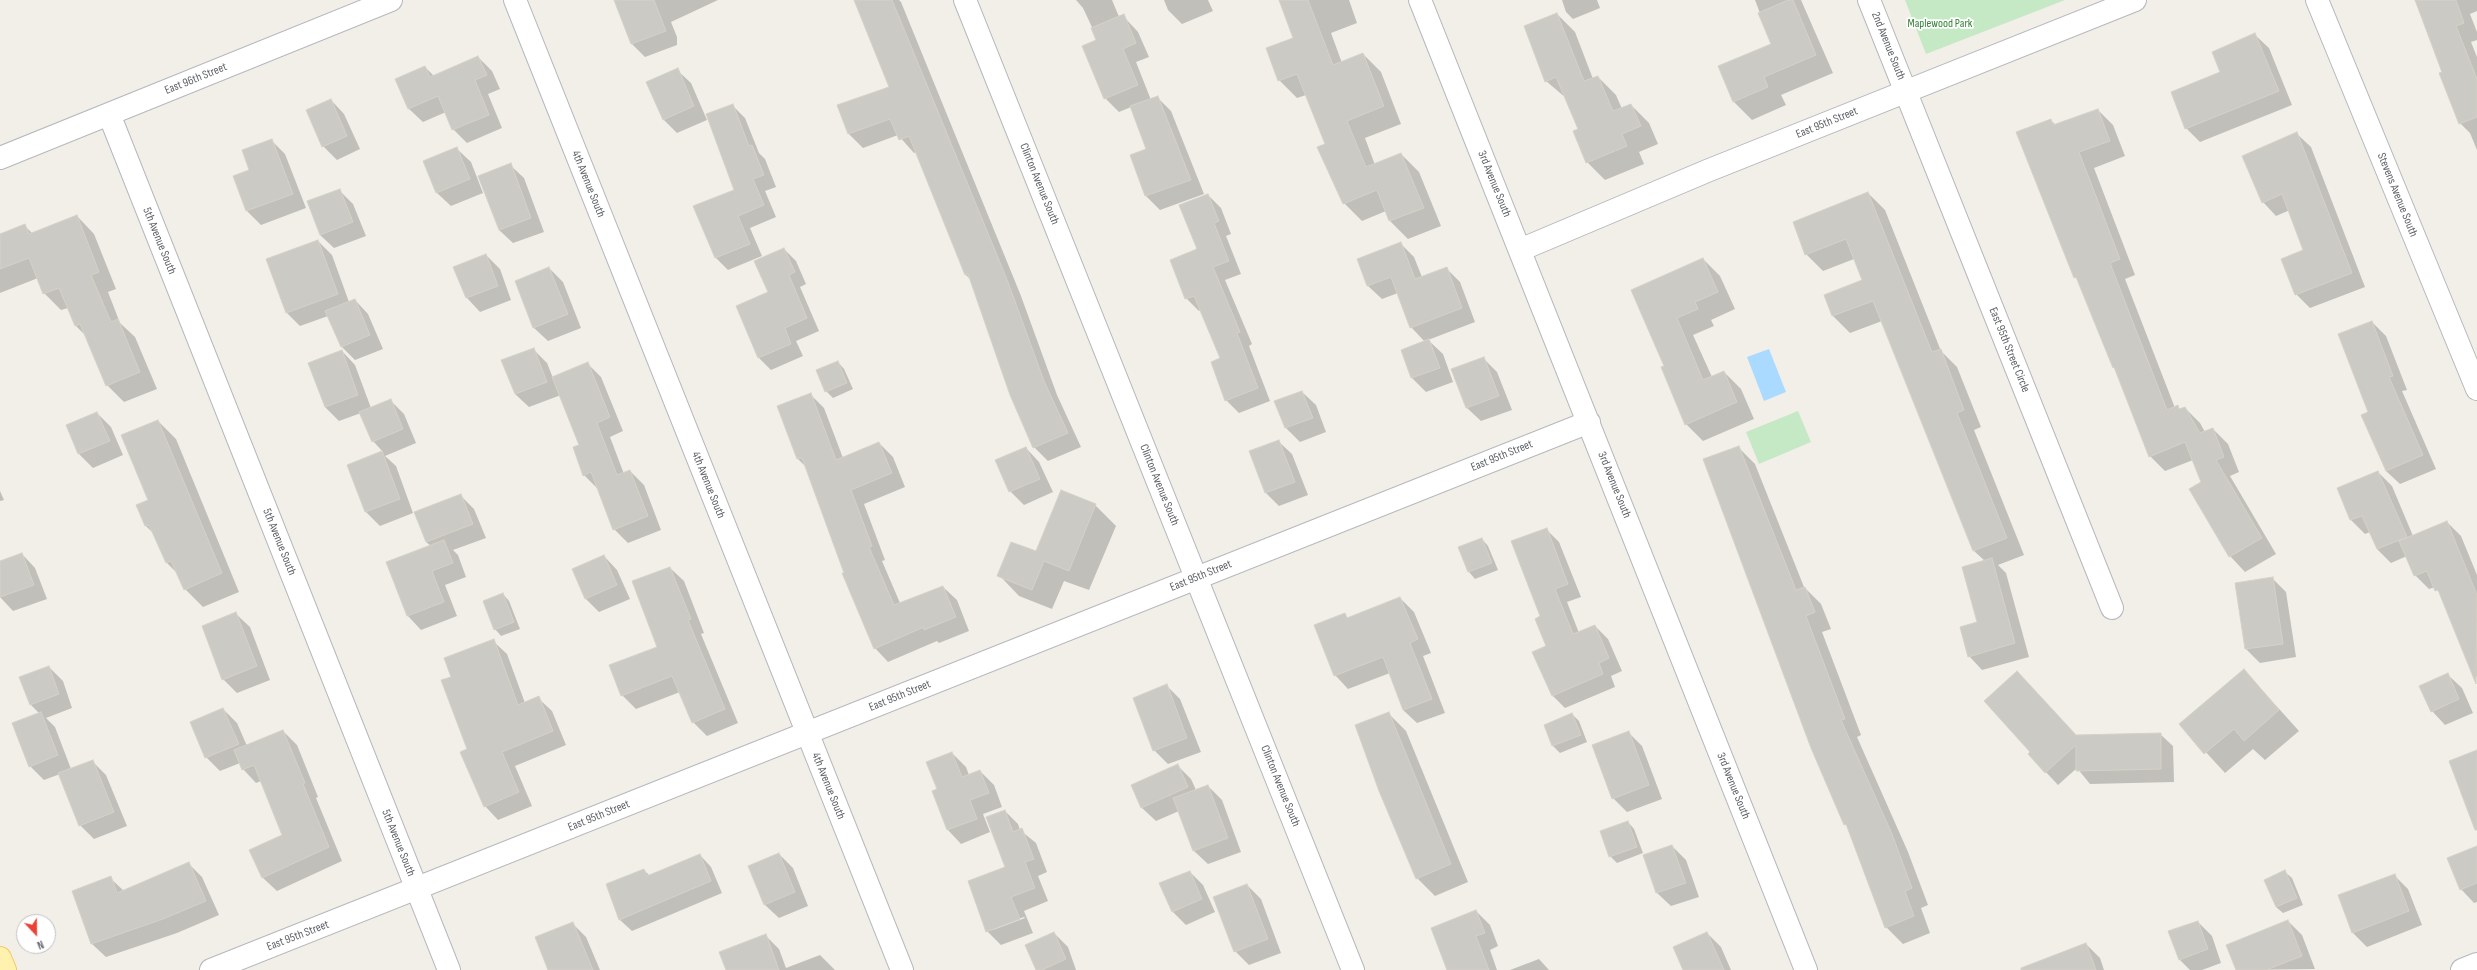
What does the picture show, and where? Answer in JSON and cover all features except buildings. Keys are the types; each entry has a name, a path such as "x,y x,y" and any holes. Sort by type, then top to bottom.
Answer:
{"main road":[{"path":"0,958 5,970"}],"street":[{"name":"East 96th Street","path":"0,158 391,0"},
{"name":"4th Avenue South","path":"515,0 902,970"},
{"name":"Clinton Avenue South","path":"965,0 1353,970"},
{"name":"3rd Avenue South","path":"1420,0 1806,970"},
{"name":"2nd Avenue South","path":"1869,0 1906,92"},
{"name":"East 95th Street","path":"1520,250 2135,0"},
{"name":"Stevens Avenue South","path":"2316,0 2477,389"},
{"name":"East 95th Street Circle","path":"1906,92 2112,608"},
{"name":"5th Avenue South","path":"109,114 449,970"},
{"name":"East 95th Street","path":"211,970 1589,422"},
{"path":"2462,970 2477,964"}],"green space":[{"name":"Maplewood Park","path":"1905,0 2065,0 1926,54"},
{"path":"1798,411 1811,442 1759,464 1746,432"}],"water":[{"path":"1769,349 1786,392 1764,401 1747,357"}]}
